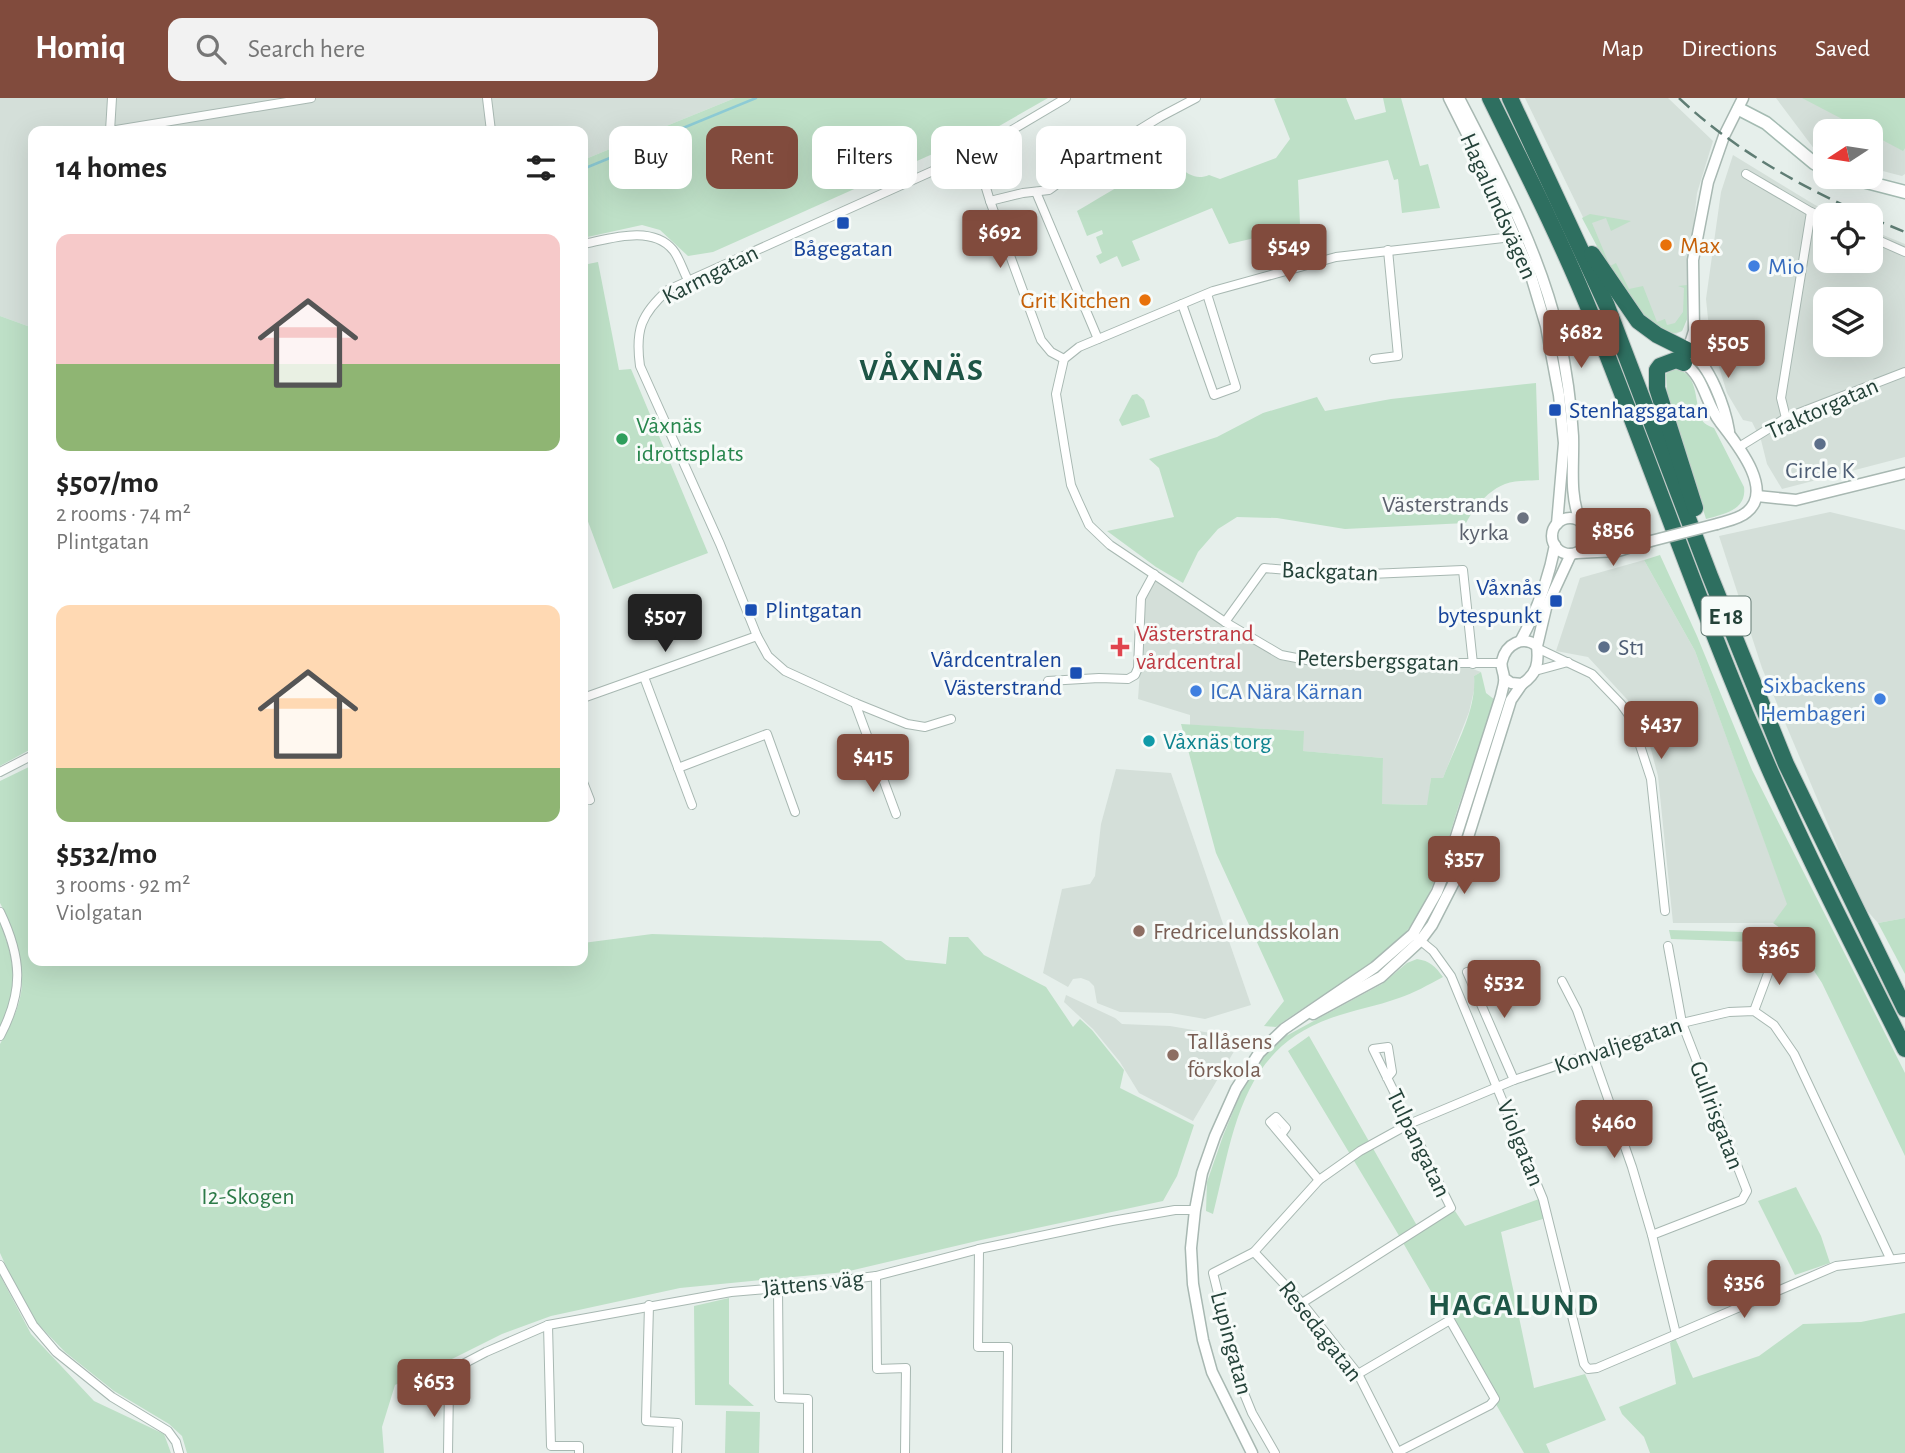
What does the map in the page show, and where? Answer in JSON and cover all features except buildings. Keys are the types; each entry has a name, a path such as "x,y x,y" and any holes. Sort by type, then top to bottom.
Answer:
{"highway":[{"name":"E 18","path":"1490,98 1555,232 1591,314 1770,772 1905,1049"},
{"name":"E 18","path":"1510,98 1607,306 1710,576 1786,764 1905,1009"},
{"path":"1566,214 1638,321 1687,357"},
{"path":"1687,357 1660,366 1657,370 1657,388 1697,518 1710,576"}],"main road":[{"path":"1741,104 1813,162"},
{"path":"1883,186 1905,191"}],"street":[{"path":"110,126 112,98"},
{"path":"140,126 307,98"},
{"path":"487,98 490,126"},
{"name":"Karmgatan","path":"1019,126 1066,98"},
{"path":"990,201 1049,190 1093,158 1196,98"},
{"name":"Hagalundsvägen","path":"1449,98 1544,282 1559,335 1568,385 1573,436 1573,498 1583,524"},
{"name":"Hagalundsvägen","path":"1459,98 1521,236 1546,326 1564,443 1557,523"},
{"path":"1555,545 1562,552 1574,553 1605,553 1627,549 1643,542 1717,524 1747,513 1757,496 1754,477 1729,431 1727,418 1709,375 1703,364 1687,357 1694,331 1693,261 1703,202 1714,160 1741,104"},
{"name":"Karmgatan","path":"931,172 668,290 651,305 639,327 638,347 640,366 768,656 785,671 855,703 917,727 951,719"},
{"path":"1746,174 1811,212 1781,398 1786,418"},
{"path":"986,189 1041,340 1051,352 1064,359 1079,347 1182,304 1261,277 1336,257 1388,250 1454,246 1521,236"},
{"path":"1036,192 1098,339"},
{"path":"588,243 627,235 651,236 673,248 688,280"},
{"path":"1883,242 1905,252"},
{"path":"1374,359 1398,356 1388,250"},
{"path":"1182,304 1214,395 1236,387 1207,294"},
{"name":"Petersbergsgatan","path":"1064,359 1056,394 1071,485 1089,525 1110,545 1225,622 1281,655 1317,662 1501,663"},
{"name":"Traktorgatan","path":"1740,447 1786,418 1905,372"},
{"path":"1757,496 1796,500 1905,473"},
{"path":"1416,938 1445,870 1501,696 1504,678 1501,663 1506,651 1521,640 1552,565 1555,545 1552,534 1557,523 1571,518 1613,540 1643,542"},
{"path":"1252,1453 1212,1372 1193,1284 1191,1248 1195,1210 1206,1160 1236,1088 1271,1040 1304,1016 1337,1003 1381,977 1416,938 1432,925 1454,882 1511,700 1535,671 1538,662 1537,647 1546,608 1574,553 1587,543 1583,524"},
{"name":"Backgatan","path":"1225,622 1264,568 1347,575 1463,570 1473,664"},
{"path":"1048,681 1128,679 1135,675 1138,668 1141,598 1154,574"},
{"path":"588,696 757,636"},
{"path":"1521,640 1530,640 1537,647 1586,669 1627,711 1651,779 1665,911"},
{"path":"1535,671 1568,662"},
{"path":"644,677 692,805"},
{"path":"1504,678 1511,683 1522,684"},
{"path":"855,703 896,814"},
{"path":"678,768 767,734 795,812"},
{"path":"0,772 28,758"},
{"path":"588,795 590,800"},
{"path":"0,912 17,968 18,990 8,1022 0,1037"},
{"name":"Violgatan","path":"1416,938 1433,951 1451,975 1499,1087 1546,1208 1584,1364 1588,1369 1597,1368 1676,1334"},
{"name":"Gullrisgatan","path":"1652,1235 1742,1200 1747,1191 1682,1023 1668,946"},
{"path":"1776,952 1754,1011 1774,1025 1794,1054 1890,1258"},
{"name":"Violgatan","path":"1467,972 1514,1080"},
{"path":"1562,981 1577,1010 1632,1167 1676,1334 1836,1266 1905,1258"},
{"name":"Konvaljegatan","path":"1254,1252 1319,1181 1360,1151 1409,1124 1514,1080 1682,1023 1729,1012 1754,1011"},
{"name":"Tulpangatan","path":"1302,1303 1451,1208 1387,1077"},
{"path":"1281,1135 1319,1181"},
{"name":"Jättens väg","path":"448,1453 449,1386 452,1374 465,1363 548,1325 731,1292 876,1276 978,1249 1175,1210 1195,1210"},
{"path":"978,1249 978,1347 1008,1347 1007,1453"},
{"name":"Resedagatan","path":"1254,1252 1302,1303 1359,1374 1398,1453"},
{"name":"Lupingatan","path":"1254,1252 1213,1273 1241,1387 1252,1413 1275,1453"},
{"path":"0,1265 33,1325 56,1352 112,1397 168,1431 180,1453"},
{"path":"876,1276 877,1368 906,1368 905,1453"},
{"path":"778,1288 779,1398 808,1399 807,1453"},
{"path":"649,1305 646,1421 678,1423 677,1453"},
{"path":"1359,1374 1450,1320 1495,1399 1490,1405 1398,1453"},
{"path":"548,1325 551,1446 579,1446 579,1453"}],"shaded area":[{"path":"0,98 735,98 666,126 609,126 609,149 588,158 588,126 28,126 28,326 0,316"},
{"path":"1525,98 1668,98 1713,141 1697,193 1687,285 1687,319 1682,331 1676,334 1646,321 1599,250"},
{"path":"1776,98 1905,98 1905,174 1902,176 1883,171 1883,119 1813,119 1813,147"},
{"path":"1733,155 1813,204 1813,273 1883,273 1883,235 1905,244 1905,457 1782,489 1767,464 1761,440 1752,422 1743,420 1727,393 1710,338 1706,299 1721,192"},
{"path":"1830,512 1905,530 1905,918 1878,923 1862,905 1762,668 1719,536"},
{"path":"1644,560 1695,651 1788,905 1773,923 1673,923 1658,776 1635,708 1588,657 1556,651 1580,578"},
{"path":"1156,580 1281,660 1313,666 1470,668 1481,672 1474,676 1475,686 1469,712 1443,778 1431,778 1428,805 1381,804 1383,758 1302,751 1303,731 1190,725 1190,715 1138,699 1145,600"},
{"name":"Fredricelundsskolan","path":"1116,769 1171,773 1251,1005 1205,1019 1171,1013 1120,1012 1097,1003 1094,986 1089,981 1073,979 1068,987 1043,973 1062,889 1090,884 1095,876 1101,824"},
{"name":"Tallåsens förskola","path":"1066,995 1115,1018 1122,1024 1170,1026 1228,1036 1236,1048 1193,1121 1139,1093 1120,1062 1093,1029 1064,1002"}],"green space":[{"path":"735,98 1048,98 999,126 931,126 931,155 917,161 917,126 812,126 812,189 854,189 713,252 688,256 660,230 642,225 588,237 588,158 609,149 609,189 692,189 692,126 666,126"},
{"path":"1346,98 1355,120 1386,112 1383,98 1401,98 1420,166 1428,164 1440,208 1402,213 1398,179 1394,180 1388,160 1298,180 1300,225 1294,229 1229,244 1212,208 1132,241 1140,260 1122,267 1117,256 1100,264 1096,256 1102,253 1096,237 1103,234 1102,230 1087,236 1077,211 1114,189 1186,189 1186,172 1193,176 1209,175 1220,179 1276,158 1290,139 1274,99"},
{"path":"1802,98 1905,98 1905,148 1903,151 1883,140 1883,119 1842,119"},
{"path":"1590,214 1631,221 1611,231 1606,218 1592,223 1610,266 1616,263 1629,289 1643,286 1657,322 1665,319 1667,325 1675,323 1683,312 1684,288 1678,286 1687,285 1687,319 1682,331 1672,334 1646,321 1607,265 1582,218"},
{"name":"Våxnäs idrottsplats","path":"598,262 619,370 631,369 708,553 613,589 588,522 588,264"},
{"path":"0,316 28,326 28,751 0,766"},
{"path":"1673,369 1681,371 1691,380 1702,420 1714,428 1744,487 1742,501 1727,513 1706,519 1667,392 1666,374"},
{"path":"1536,383 1539,480 1513,482 1493,490 1473,511 1466,523 1345,529 1277,518 1237,517 1218,529 1198,552 1183,583 1107,531 1174,517 1159,468 1149,459 1217,437 1263,413 1317,397 1325,411 1391,399"},
{"path":"1137,394 1144,400 1150,417 1122,426 1119,420 1132,395"},
{"path":"1660,555 1697,636 1752,770 1905,1073 1905,1156 1822,983 1791,936 1773,923 1787,904 1695,651 1644,560"},
{"path":"1481,672 1486,693 1495,700 1439,868 1415,920 1391,947 1375,960 1276,1027 1264,1026 1284,1001 1216,853 1181,724 1304,731 1303,751 1383,758 1382,804 1427,805 1431,778 1443,778 1469,715 1474,676"},
{"name":"I2-Skogen","path":"28,767 28,966 588,966 588,942 652,934 881,941 906,960 946,964 949,937 968,937 984,955 1046,987 1073,1027 1080,1019 1092,1030 1124,1070 1120,1088 1194,1125 1177,1176 1163,1201 845,1272 680,1288 551,1316 502,1334 395,1385 382,1427 384,1453 187,1453 182,1436 169,1424 114,1391 65,1352 37,1323 0,1253 0,1044 20,1000 22,971 17,947 0,903 0,781"},
{"path":"1905,918 1905,974 1878,923"},
{"path":"0,920 15,968 15,989 0,1032"},
{"path":"1669,930 1780,933 1773,950 1755,942 1671,939"},
{"path":"1417,959 1432,965 1443,977 1405,996 1331,1018 1301,1032 1277,1051 1259,1072 1236,1124 1213,1214 1206,1211 1207,1182 1223,1136 1242,1090 1264,1056 1286,1036 1382,984 1407,963"},
{"path":"1309,1036 1420,1231 1455,1211 1465,1226 1539,1199 1546,1218 1501,1232 1534,1388 1585,1374 1606,1420 1546,1444 1550,1453 1524,1453 1398,1234 1288,1051"},
{"path":"1796,1187 1821,1236 1830,1263 1795,1275 1758,1201"},
{"path":"0,1275 31,1334 94,1401 164,1434 171,1453 0,1453"},
{"path":"729,1298 729,1384 754,1406 695,1405 694,1306"},
{"path":"1905,1313 1905,1453 1650,1453 1644,1437 1622,1414 1619,1407 1676,1384 1670,1343 1675,1338 1693,1378 1759,1356 1803,1324 1861,1322"},
{"path":"726,1411 760,1412 759,1453 725,1453"}],"waterway":[{"path":"588,167 756,98"}],"railway":[{"path":"1679,98 1744,150 1840,203"},
{"path":"1883,223 1905,232"}],"place":[{"name":"Bågegatan","path":"843,223"},
{"name":"Max","path":"1666,245"},
{"name":"Mio","path":"1754,266"},
{"name":"Grit Kitchen","path":"1145,300"},
{"name":"Stenhagsgatan","path":"1555,410"},
{"name":"Våxnäs idrottsplats","path":"622,439"},
{"name":"Circle K","path":"1820,444"},
{"name":"Västerstrands kyrka","path":"1523,518"},
{"name":"Våxnås bytespunkt","path":"1556,601"},
{"name":"Plintgatan","path":"751,610"},
{"name":"Västerstrand vårdcentral","path":"1120,647"},
{"name":"St1","path":"1604,647"},
{"name":"Vårdcentralen Västerstrand","path":"1076,673"},
{"name":"ICA Nära Kärnan","path":"1196,691"},
{"name":"Sixbackens Hembageri","path":"1880,699"},
{"name":"Våxnäs torg","path":"1149,741"},
{"name":"Fredricelundsskolan","path":"1139,931"},
{"name":"Tallåsens förskola","path":"1173,1055"}],"district":[{"name":"VÅXNÄS","path":"922,369"},
{"name":"HAGALUND","path":"1514,1304"}]}
